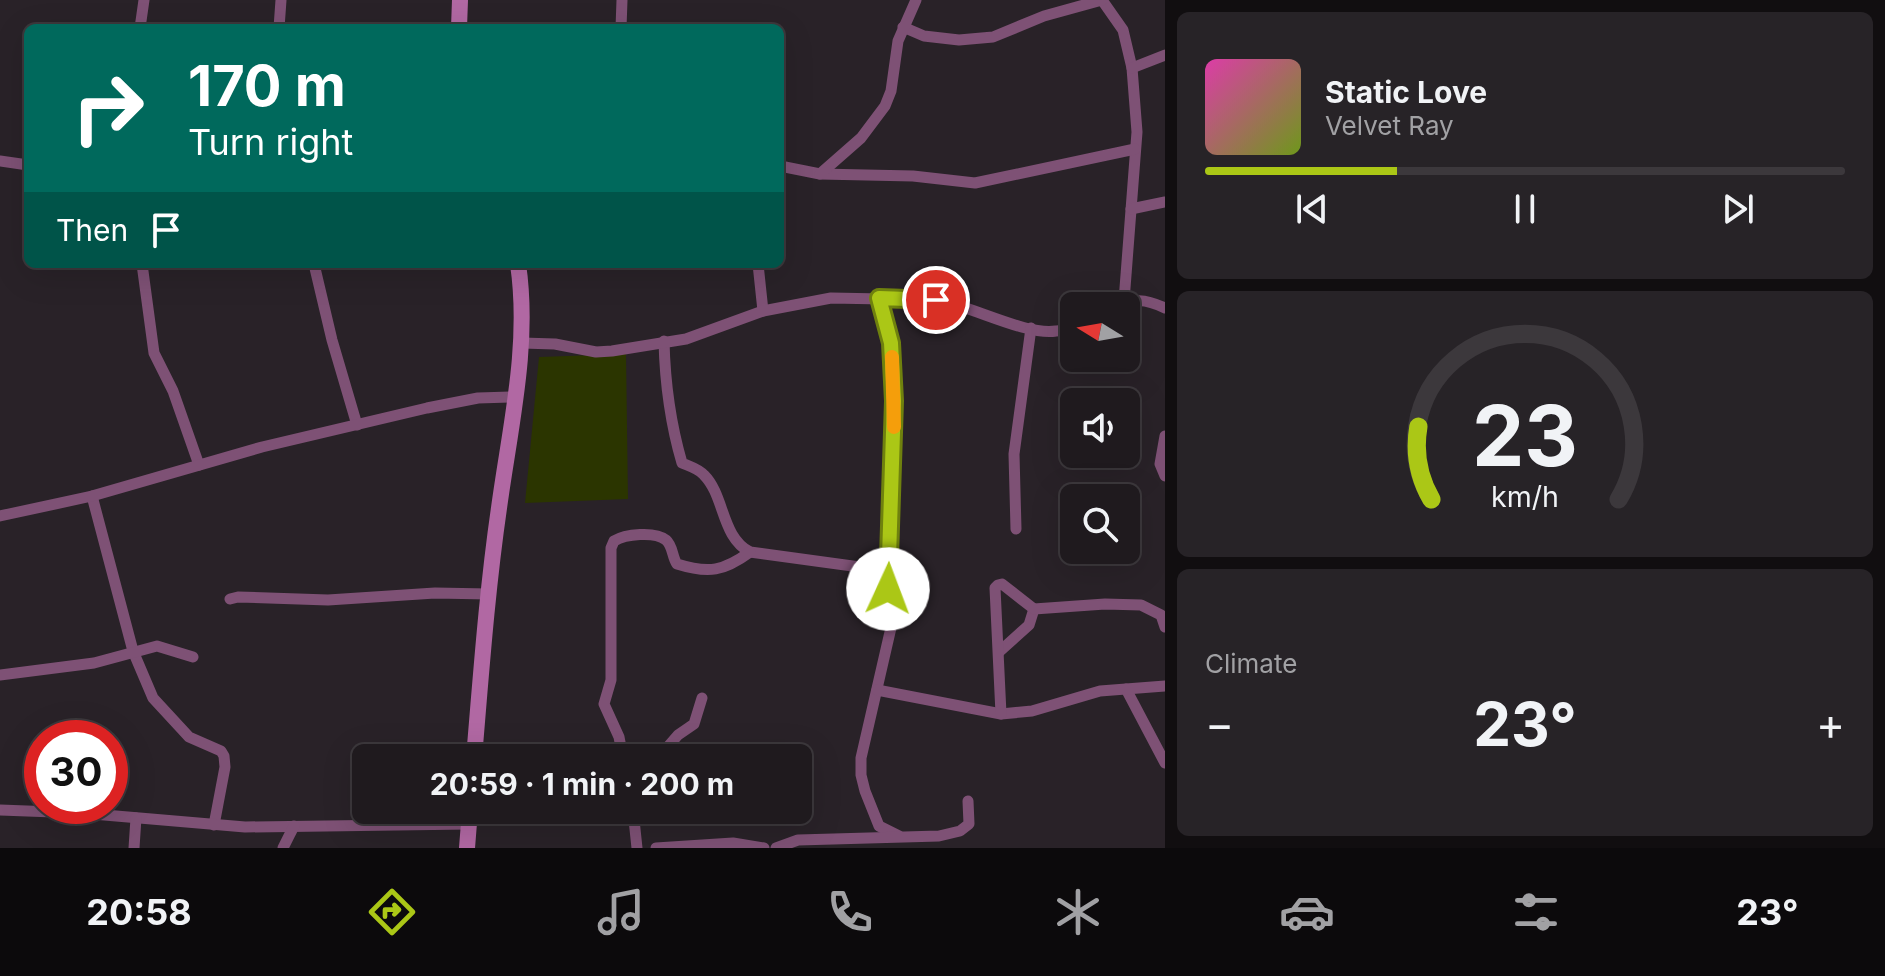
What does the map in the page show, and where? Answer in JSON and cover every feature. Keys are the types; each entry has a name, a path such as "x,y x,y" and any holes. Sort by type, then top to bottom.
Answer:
{"street":[{"path":"141,24 144,0"},
{"path":"279,24 281,0"},
{"path":"459,24 460,0"},
{"path":"621,24 622,0"},
{"path":"820,174 861,138 885,106 891,91 896,51 903,27 916,0"},
{"path":"903,27 924,36 959,40 993,37 1044,16 1102,0 1123,30 1132,68 1137,132 1125,292"},
{"path":"1132,68 1165,55"},
{"path":"784,167 820,174 913,176 975,183 1135,149"},
{"path":"0,161 24,164"},
{"path":"1131,209 1165,202"},
{"path":"143,268 154,353 173,391 199,465"},
{"path":"315,268 357,425"},
{"path":"475,744 489,594 522,343 523,307 518,268"},
{"path":"758,268 763,311"},
{"path":"522,343 555,344 596,352 634,348 686,339 763,311 831,298 952,302 1031,328 1060,330"},
{"path":"879,298 891,343 894,401 888,589 893,619 861,758 861,775 879,826 899,836"},
{"path":"1140,300 1148,300 1165,308"},
{"path":"1016,529 1014,454 1031,328"},
{"path":"664,341 671,427 682,463 702,471 710,482 737,543 750,552 889,571"},
{"path":"0,516 92,496 262,447 357,425 478,398 514,397"},
{"path":"1165,436 1160,464 1165,476"},
{"path":"92,496 133,651 153,698 189,737 221,751 224,756 225,767 214,825"},
{"path":"620,744 604,704 611,680 611,548 614,541 624,537 656,535 669,543 677,564 715,569 730,566 750,552"},
{"path":"1001,714 995,588 1002,584 1034,609 1141,605 1161,615 1165,627"},
{"path":"230,599 328,600 435,593 489,594"},
{"path":"999,652 1029,625 1034,609"},
{"path":"0,675 94,663 133,651 165,646 193,657"},
{"path":"877,690 1001,714 1032,711 1100,691 1165,686"},
{"path":"1126,689 1165,763"},
{"path":"670,744 694,724 702,698"},
{"path":"776,848 798,840 939,836 960,831 969,824 968,801"},
{"path":"0,810 214,825 352,823"},
{"path":"134,848 136,818"},
{"path":"467,848 469,824"},
{"path":"634,824 637,848"},
{"path":"283,848 294,826"},
{"path":"656,848 733,843 764,848"}],"green space":[{"path":"626,354 628,499 525,503 539,357"}],"slow traffic":[{"path":"892,357 894,427"}],"route":[{"path":"888,589 894,401 891,343 879,298 936,300"}]}
